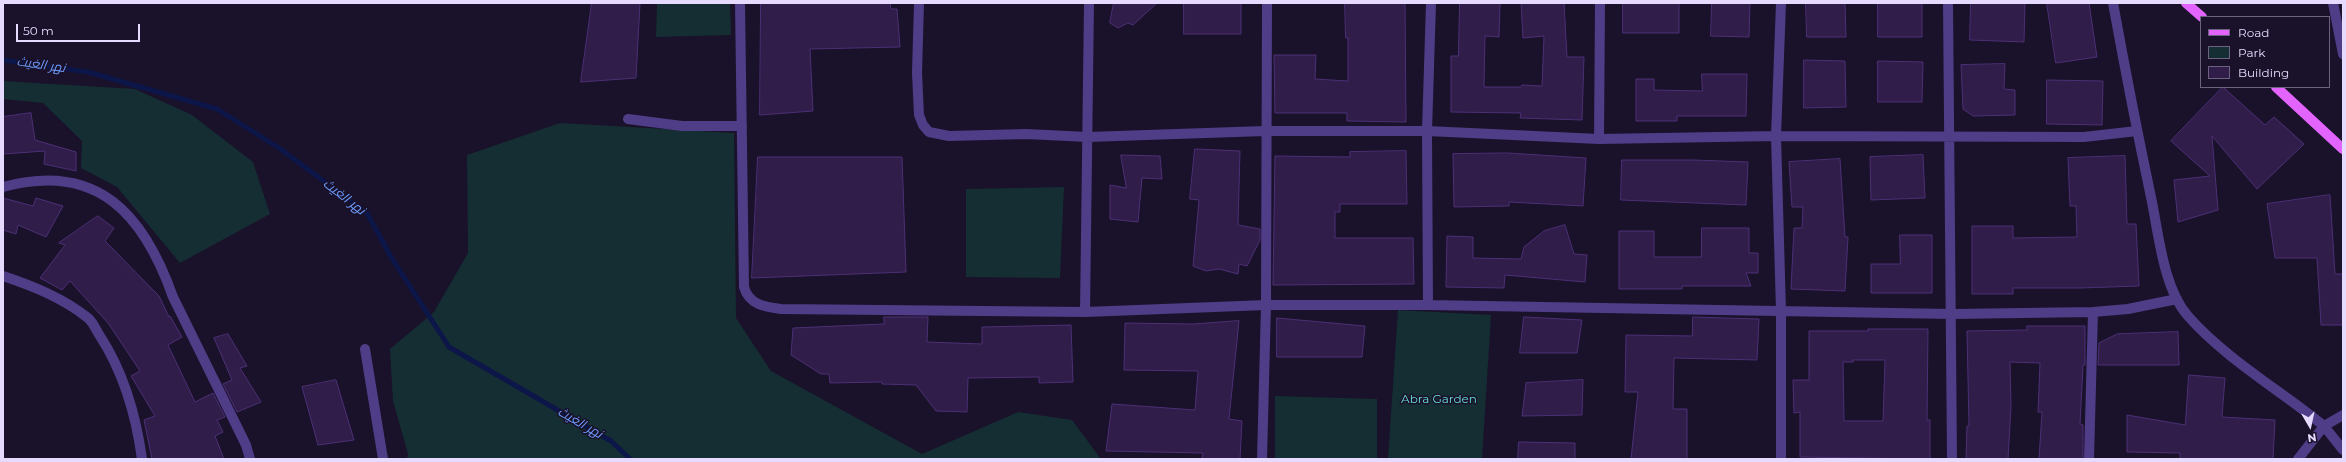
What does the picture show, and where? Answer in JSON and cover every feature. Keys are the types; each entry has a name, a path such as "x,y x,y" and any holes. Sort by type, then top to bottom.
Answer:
{"main road":[{"path":"2186,3 2201,16"},
{"path":"2277,88 2343,149"}],"street":[{"path":"740,3 744,287 746,296 754,302 781,309 1086,312 1266,305 1428,305 1952,314 2093,312 2128,309 2177,299"},
{"path":"919,3 919,115 923,125 929,132 949,136 1026,134 1088,137 1265,131 1427,131 1599,139 1776,136 2084,137 2137,131"},
{"path":"1086,312 1089,3"},
{"path":"1262,459 1266,305 1265,131 1267,3"},
{"path":"1428,305 1427,131 1431,3"},
{"path":"1599,139 1600,3"},
{"path":"1781,3 1776,136 1781,311 1781,459"},
{"path":"1948,3 1951,137 1952,459"},
{"path":"2113,3 2137,131 2166,268 2177,299 2187,316 2210,338 2324,426 2343,450"},
{"path":"2333,3 2343,54"},
{"path":"628,118 682,126 742,126"},
{"path":"3,187 49,179 85,184 111,198 141,229 164,272 173,298 246,445 250,459"},
{"path":"3,276 56,297 89,319 108,348 121,376 136,422 142,459"},
{"path":"2089,459 2093,312"},
{"path":"365,349 383,459"},
{"path":"2298,459 2324,426 2343,415"}],"green space":[{"path":"657,3 730,3 731,35 656,37"},
{"path":"3,81 135,89 192,115 253,162 270,214 180,263 117,187 81,168 82,141 43,103 3,99"},
{"path":"560,123 734,133 736,318 771,371 922,454 1018,412 1072,420 1101,459 407,459 408,454 393,401 390,349 434,312 468,253 467,155"},
{"path":"1064,187 1060,278 966,277 966,189"},
{"name":"Abra Garden","path":"1398,310 1491,315 1482,459 1388,459"},
{"path":"1275,396 1377,399 1377,459 1275,459"}],"building":[{"path":"592,3 640,3 636,78 581,82"},
{"path":"761,3 890,3 891,9 897,9 900,47 810,49 813,111 760,115"},
{"path":"1114,3 1157,3 1133,25 1128,23 1118,28 1110,23"},
{"path":"1184,3 1241,3 1241,34 1184,34"},
{"path":"1345,3 1405,3 1406,122 1347,121 1347,113 1275,113 1274,55 1316,55 1315,79 1348,81 1348,38 1346,38"},
{"path":"1460,3 1500,3 1499,37 1485,36 1484,87 1521,87 1522,85 1542,86 1544,36 1523,38 1521,3 1564,3 1567,57 1584,57 1582,120 1520,118 1521,113 1451,112 1451,56 1458,56"},
{"path":"1623,3 1679,3 1679,33 1623,33"},
{"path":"1712,3 1750,3 1749,37 1711,36"},
{"path":"1806,3 1845,3 1846,37 1807,37"},
{"path":"1878,3 1922,3 1922,37 1878,37"},
{"path":"1971,3 2025,3 2024,42 1970,40"},
{"path":"2047,3 2089,3 2097,57 2056,63"},
{"path":"1804,60 1845,61 1846,107 1804,108"},
{"path":"1878,61 1923,62 1922,102 1878,102"},
{"path":"2005,64 2004,89 2015,90 2015,115 1973,116 1963,109 1961,65"},
{"path":"1702,74 1747,74 1746,116 1677,116 1677,121 1636,121 1636,79 1654,79 1654,90 1702,91"},
{"path":"2047,80 2103,81 2102,125 2047,124"},
{"path":"2222,88 2224,88 2265,125 2274,117 2304,144 2257,189 2212,136 2218,210 2178,222 2174,180 2210,176 2171,141"},
{"path":"31,113 35,140 76,152 76,171 44,164 45,151 3,154 3,117"},
{"path":"1195,149 1240,151 1238,225 1260,229 1260,240 1247,266 1239,264 1238,274 1219,269 1206,271 1193,266 1199,200 1190,199"},
{"path":"1406,151 1407,204 1340,204 1340,212 1335,212 1335,238 1413,238 1414,284 1273,285 1275,156 1350,157 1350,152"},
{"path":"1508,153 1586,158 1583,206 1509,202 1509,206 1454,207 1453,154"},
{"path":"1121,155 1160,156 1162,179 1142,178 1138,222 1110,219 1110,185 1126,188"},
{"path":"1923,155 1925,198 1871,200 1870,157"},
{"path":"2125,156 2127,224 2136,224 2139,286 2013,288 2013,294 1972,294 1972,226 2013,226 2013,238 2077,237 2076,206 2070,206 2068,158"},
{"path":"758,157 902,157 906,272 752,278"},
{"path":"1840,159 1845,237 1848,237 1845,291 1791,289 1794,228 1802,228 1803,207 1792,207 1789,162"},
{"path":"1622,160 1748,162 1746,205 1621,200"},
{"path":"2330,195 2335,274 2343,274 2343,325 2321,325 2317,258 2275,258 2267,204"},
{"path":"3,198 33,206 36,198 63,206 46,237 18,225 16,234 3,230"},
{"path":"98,216 114,228 105,241 159,296 169,317 170,316 182,337 168,345 195,402 213,393 225,417 217,420 223,432 215,436 224,459 152,459 144,420 155,416 131,376 140,371 108,323 70,281 62,290 40,278 65,245 59,243"},
{"path":"1565,225 1574,254 1587,255 1585,282 1505,275 1504,288 1446,287 1447,236 1473,237 1473,258 1521,259 1524,247 1544,231"},
{"path":"1702,228 1749,228 1749,253 1758,253 1758,273 1746,273 1751,286 1682,286 1682,289 1619,289 1619,231 1654,231 1654,257 1701,257"},
{"path":"1900,235 1932,235 1932,293 1871,293 1871,264 1900,264"},
{"path":"884,317 928,317 927,342 982,344 982,327 1071,325 1073,382 1039,383 1039,377 968,378 967,412 936,411 916,385 882,384 882,382 830,383 829,374 821,374 791,355 793,328 884,324"},
{"path":"1524,317 1582,320 1577,353 1520,353"},
{"path":"1693,317 1759,319 1757,360 1674,358 1673,409 1687,409 1687,459 1631,459 1638,392 1625,392 1626,335 1692,336"},
{"path":"1277,318 1365,326 1362,357 1277,357"},
{"path":"1239,321 1229,419 1242,421 1240,459 1202,459 1203,453 1106,451 1112,404 1195,410 1198,371 1124,370 1125,323 1193,324"},
{"path":"2027,326 2085,326 2085,365 2083,365 2080,424 2083,425 2083,459 2039,459 2042,412 2038,412 2040,363 2010,362 2011,407 2008,459 1966,459 1967,426 1969,426 1967,331 2027,330"},
{"path":"1868,329 1928,329 1927,420 1930,420 1930,459 1800,457 1800,412 1794,413 1793,380 1809,380 1809,331 1868,331","holes":["1853,360 1885,360 1883,421 1844,421 1843,362 1853,362"]},
{"path":"2178,332 2179,365 2098,365 2099,343 2117,334"},
{"path":"228,334 247,366 240,368 261,402 237,412 223,384 232,380 214,338"},
{"path":"2189,375 2225,378 2222,417 2275,420 2273,459 2180,459 2180,453 2127,452 2127,415 2185,425"},
{"path":"336,380 354,440 318,445 302,387"},
{"path":"1583,380 1582,415 1522,416 1526,383"},
{"path":"1519,442 1575,443 1575,459 1518,459"}],"waterway":[{"name":"نهر الغيث","path":"3,60 88,72 217,109 279,148 367,213 391,257 449,347 611,441 630,459"}]}
